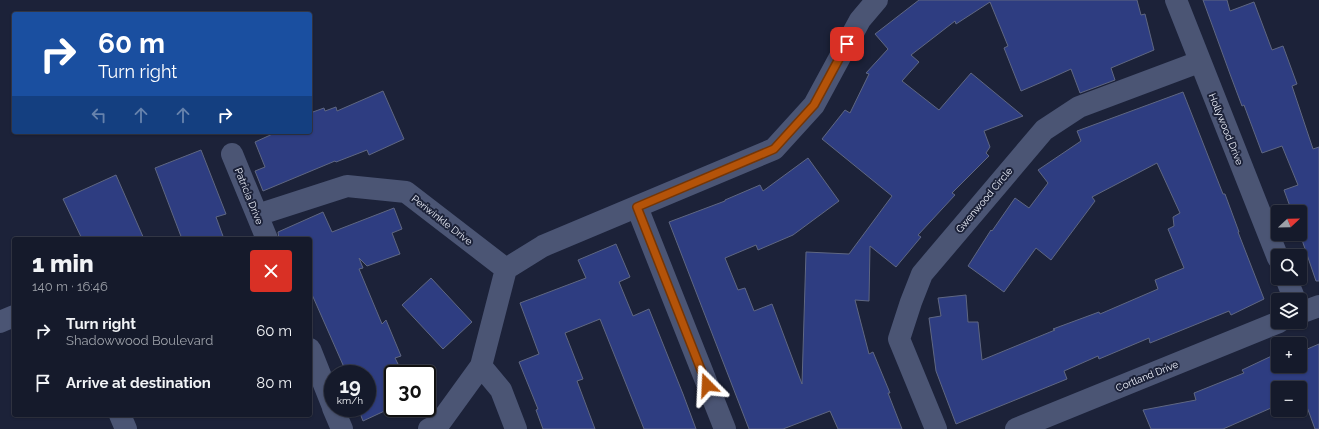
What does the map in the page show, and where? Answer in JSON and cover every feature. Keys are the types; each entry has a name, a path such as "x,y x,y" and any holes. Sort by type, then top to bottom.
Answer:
{"street":[{"path":"429,429 439,424 481,366 506,269 543,246 774,149 814,105 860,20 877,0"},
{"name":"Hollywood Drive","path":"1176,0 1199,62 1274,249"},
{"name":"Gwenwood Circle","path":"936,429 899,339 922,274 1044,130 1079,107 1199,62"},
{"name":"Patricia Drive","path":"232,154 266,237"},
{"name":"Periwinkle Drive","path":"257,215 347,186 406,192 506,269"},
{"path":"637,207 725,429"},
{"path":"1307,310 1319,306"},
{"path":"0,322 12,317"},
{"name":"Cortland Drive","path":"1016,429 1271,325"},
{"path":"312,354 324,384"},
{"path":"481,366 501,390 516,429"},
{"path":"121,417 126,429"},
{"path":"337,417 342,429"}],"building":[{"path":"919,0 1137,0 1141,15 1145,14 1154,50 1111,68 1115,80 1080,93 1071,69 1021,91 1004,48 1008,46 990,2 956,24 955,21 911,55 919,62 902,81 939,110 971,73 1023,116 984,131 990,147 986,153 989,156 952,193 955,195 918,235 921,237 896,267 870,246 869,301 855,300 869,354 873,352 890,393 888,393 902,429 838,429 830,411 783,429 749,429 669,222 725,201 760,185 763,191 808,158 839,201 793,235 758,250 756,245 725,258 738,290 745,288 754,311 772,304 802,384 806,252 849,254 892,196 822,139 845,110 850,113 869,74 866,73 888,49 875,34"},
{"path":"1203,0 1227,0 1230,11 1254,2 1272,50 1283,46 1297,84 1292,86 1313,149 1319,147 1319,281 1316,281 1307,255 1307,249 1305,249 1302,241 1307,241 1307,205 1289,205 1284,190 1298,185 1282,146 1262,153 1244,105 1242,106"},
{"path":"383,91 404,139 369,155 367,150 336,162 335,161 263,191 255,171 265,167 255,142 273,134 312,134 312,112 324,108 325,111 336,107 337,111"},
{"path":"1183,92 1223,194 1225,194 1264,299 1231,315 1229,311 1150,343 1149,338 1099,359 1098,356 1064,371 1067,379 956,424 936,371 929,318 941,316 938,298 966,295 968,322 978,322 982,360 1055,330 1053,329 1099,312 1100,314 1158,289 1155,280 1184,268 1168,229 1174,226 1173,217 1180,213 1157,163 1092,197 1095,201 1051,260 1036,248 1004,292 968,266 991,230 992,231 1015,198 1029,208 1048,183 1038,170 1081,141 1077,131"},
{"path":"201,150 226,214 216,217 223,237 181,237 155,168"},
{"path":"116,175 143,237 81,237 63,199"},
{"path":"394,208 402,229 392,233 400,254 367,266 359,258 363,268 359,269 382,324 386,320 401,356 395,358 398,365 384,365 384,411 376,415 376,365 343,365 312,295 312,237 279,237 278,232 323,212 332,232"},
{"path":"616,244 630,277 619,282 633,316 649,309 696,429 644,429 600,319 565,333 583,379 577,381 595,429 543,429 536,410 538,409 519,362 539,354 520,303 586,278 578,260"},
{"path":"431,278 472,322 443,349 402,305"},
{"path":"1319,344 1319,429 1315,429 1307,407 1307,381 1271,381 1271,408 1223,429 1151,429 1143,410 1196,400 1194,393 1244,373 1242,370 1271,356 1271,373 1307,373 1307,349"},
{"path":"361,417 372,417 363,421"}],"route":[{"path":"707,385 637,207 774,149 814,105 847,44"}]}
